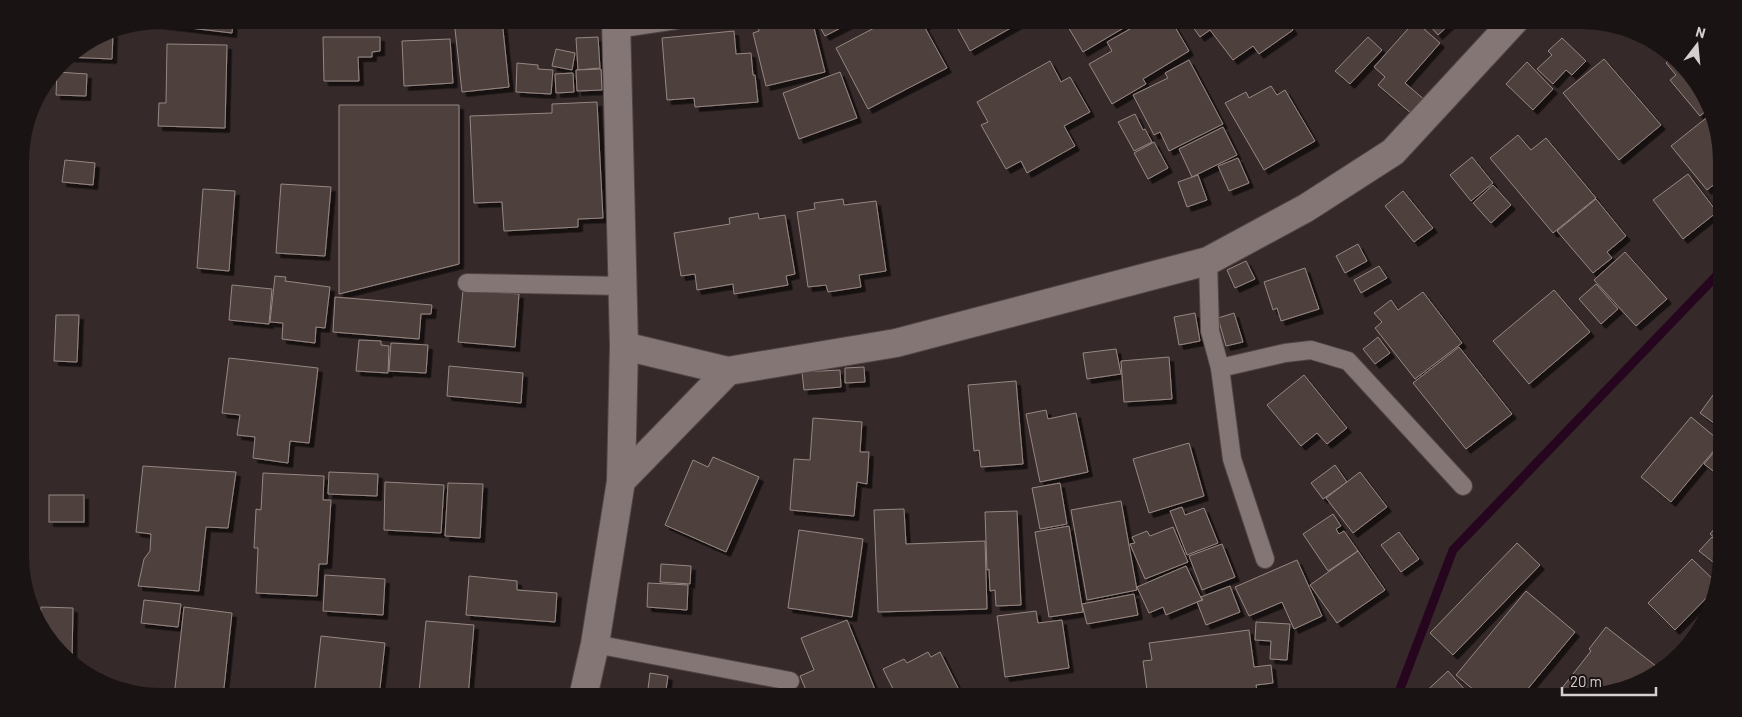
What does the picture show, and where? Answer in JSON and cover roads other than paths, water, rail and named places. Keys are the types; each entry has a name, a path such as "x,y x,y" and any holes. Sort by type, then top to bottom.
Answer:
{"street":[{"path":"585,688 595,644 621,481 624,346 616,29"},
{"path":"624,346 728,371 896,343 1208,261 1306,208 1392,152 1507,29"},
{"path":"621,481 728,371"}],"lane":[{"path":"1208,261 1210,331 1220,368 1232,459 1265,559"},
{"path":"467,283 622,286"},
{"path":"1220,368 1285,353 1311,350 1348,361 1463,486"},
{"path":"595,644 790,681"}],"waterway":[{"path":"1400,688 1453,550 1713,279"}]}
